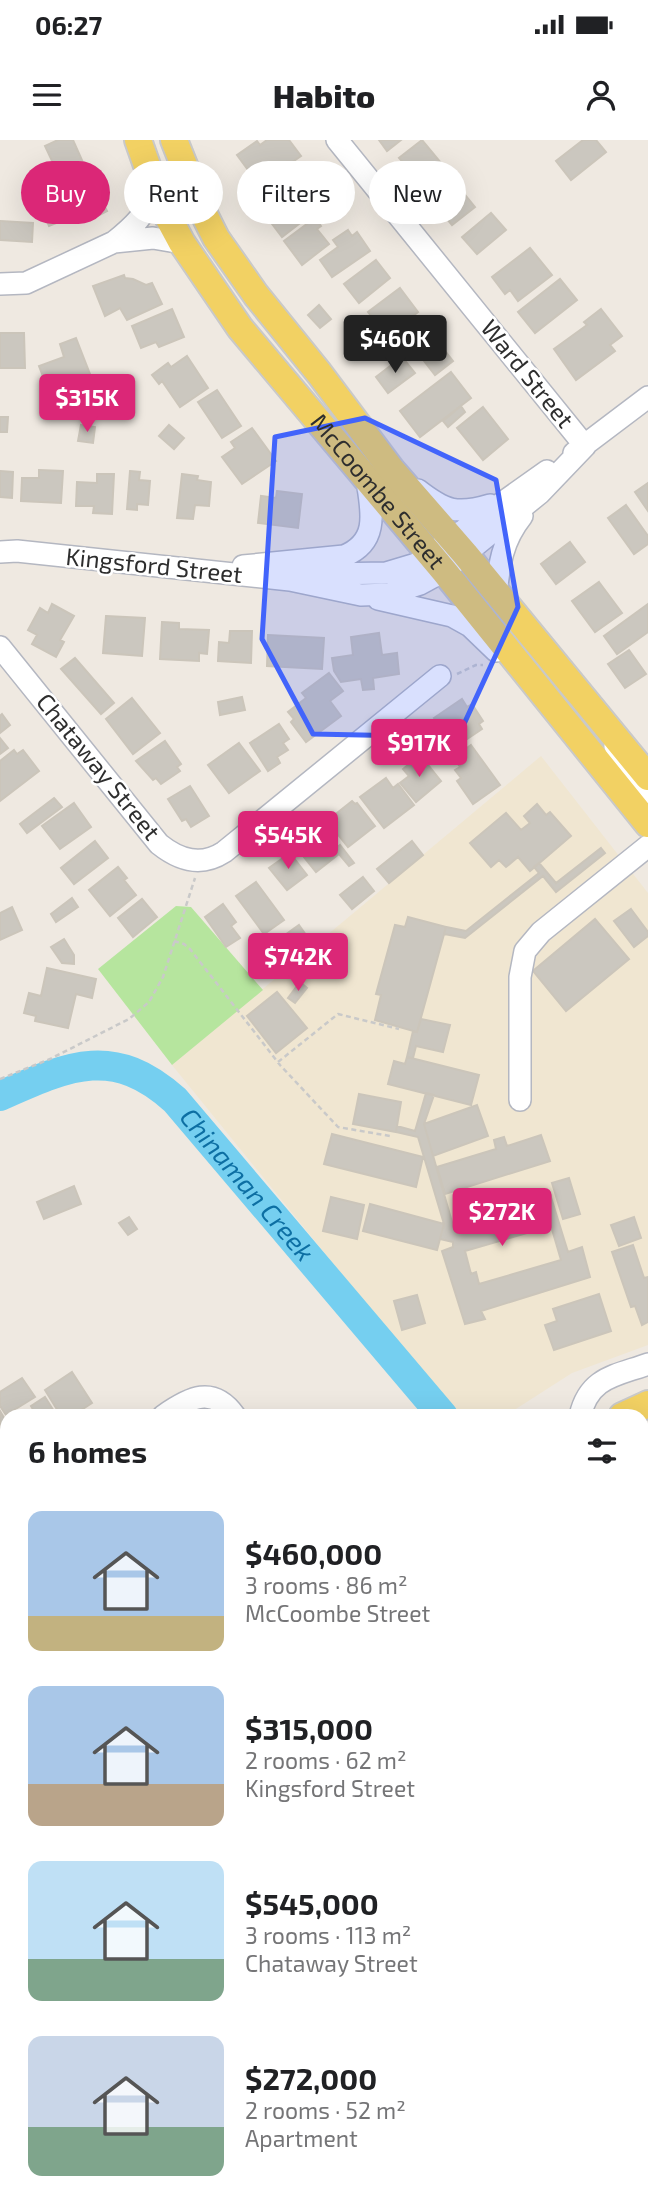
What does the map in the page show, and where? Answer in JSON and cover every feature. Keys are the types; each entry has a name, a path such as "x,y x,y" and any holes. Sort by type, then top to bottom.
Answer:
{"main road":[{"name":"McCoombe Street","path":"138,140 145,161"},
{"name":"McCoombe Street","path":"174,140 201,208 235,267 391,469 458,546 648,777"},
{"name":"McCoombe Street","path":"172,224 182,243 240,328 437,563 648,824"}],"street":[{"name":"Ward Street","path":"337,140 585,446"},
{"path":"0,284 26,283 114,242 137,224"},
{"path":"114,242 153,238 182,243"},
{"path":"458,546 505,500 585,446 648,397"},
{"path":"496,595 499,565 512,528 540,493 585,446"},
{"path":"391,469 440,506 451,510 472,511 505,500"},
{"path":"196,570 344,556 355,552 370,530 372,517 367,481"},
{"path":"458,546 540,493"},
{"name":"Kingsford Street","path":"6,550 290,580 361,595 403,591 458,546"},
{"name":"Kingsford Street","path":"290,580 328,574 386,573 409,566 437,563"},
{"path":"361,595 462,620 562,717"},
{"name":"Chataway Street","path":"0,646 159,844 179,857 200,862"},
{"path":"200,862 224,852 440,676"},
{"path":"604,721 626,772 648,799"},
{"path":"520,1100 520,977 525,951 541,932 648,846"},
{"path":"582,1409 584,1401 595,1386 648,1364"},
{"path":"176,1409 194,1399 208,1396 219,1399 228,1409"}],"path":[{"path":"440,676 463,673 476,665 490,666 520,675"},
{"path":"0,1079 93,1038 140,1011 157,990 200,862"},
{"path":"174,941 190,949 278,1062 338,1127 390,1136"},
{"path":"278,1062 338,1014 399,1029"}],"highlighted area":[{"path":"365,418 496,480 518,607 458,737 313,734 262,639 275,437"}],"shaded area":[{"path":"541,756 648,893 648,1345 572,1373 516,1409 451,1409 172,1065"}],"green space":[{"path":"176,906 191,907 263,990 172,1065 98,969"}],"building":[{"path":"58,140 73,140 82,161 52,161 45,146"},
{"path":"267,140 289,140 301,156 294,161 241,161 237,155 257,141 260,145"},
{"path":"379,140 401,140 387,151"},
{"path":"422,140 439,161 402,161 399,158"},
{"path":"583,140 596,140 606,152 571,180 556,161"},
{"path":"466,196 475,207 466,214"},
{"path":"491,213 506,230 477,254 462,237"},
{"path":"0,221 33,224 32,242 0,240"},
{"path":"272,224 299,224 282,237"},
{"path":"307,224 320,224 321,226 317,229 329,244 302,265 284,241"},
{"path":"348,230 352,236 357,232 370,251 332,277 320,260 338,247 333,240"},
{"path":"530,248 552,275 518,301 510,290 505,294 492,277"},
{"path":"376,260 390,278 359,303 344,284"},
{"path":"124,275 125,278 146,285 152,283 162,304 127,320 120,308 105,316 93,286"},
{"path":"560,279 577,300 535,333 518,312"},
{"path":"400,288 418,312 387,336 368,312"},
{"path":"319,305 331,319 320,328 308,315"},
{"path":"172,309 184,337 159,347 156,342 141,348 132,326"},
{"path":"601,309 622,336 610,345 615,351 576,380 554,349 587,325 584,322"},
{"path":"0,333 24,333 25,368 0,368"},
{"path":"76,338 95,387 80,393 75,382 49,392 39,366 64,357 60,344"},
{"path":"435,338 453,361 435,375 417,352"},
{"path":"187,356 208,388 180,407 162,381 159,384 152,375 168,363 171,367"},
{"path":"402,357 415,373 388,393 376,377"},
{"path":"451,372 471,398 420,437 400,411"},
{"path":"217,390 241,426 222,438 198,402"},
{"path":"461,406 465,412 448,427 443,421"},
{"path":"483,407 508,439 483,460 457,428"},
{"path":"0,417 8,417 7,432 0,432"},
{"path":"81,425 95,427 93,443 78,441"},
{"path":"169,425 184,438 174,449 159,436"},
{"path":"252,428 276,461 242,484 222,457 235,448 231,442"},
{"path":"39,470 63,471 61,503 21,501 22,478 39,478"},
{"path":"0,471 13,472 12,498 0,497"},
{"path":"130,471 140,472 139,480 150,481 148,505 137,504 137,510 127,509"},
{"path":"97,474 114,474 112,514 93,513 94,506 76,506 77,482 97,483"},
{"path":"182,474 198,476 197,480 211,482 209,506 195,505 193,519 177,518"},
{"path":"648,483 648,511 635,492"},
{"path":"277,491 302,494 298,528 258,523 261,496 276,498"},
{"path":"626,505 648,536 648,544 634,554 608,518"},
{"path":"570,542 585,562 556,584 541,564"},
{"path":"599,582 622,613 595,632 572,601"},
{"path":"52,604 74,616 60,640 64,642 56,657 32,644 37,635 28,630 40,608 48,613"},
{"path":"648,604 648,632 617,654 604,636"},
{"path":"106,616 145,618 142,656 103,653"},
{"path":"162,622 179,623 179,629 209,630 207,654 199,653 199,661 160,659"},
{"path":"230,631 252,631 251,663 218,661 219,642 229,643"},
{"path":"379,633 382,655 397,653 399,674 373,678 374,689 363,690 361,679 341,682 334,671 332,658 353,655 351,637"},
{"path":"268,635 324,638 322,669 267,666"},
{"path":"629,650 646,674 625,688 608,664"},
{"path":"75,658 114,703 101,714 61,669"},
{"path":"329,673 343,691 330,701 341,716 306,742 291,722 294,719 288,712 306,698 302,693"},
{"path":"242,697 245,710 220,715 218,702"},
{"path":"132,698 160,733 133,754 106,719"},
{"path":"462,699 467,707 472,704 483,721 479,724 482,729 461,743 456,735 441,744 433,733 441,728 434,718"},
{"path":"2,714 10,725 0,733 0,716"},
{"path":"279,724 289,739 283,743 288,750 277,757 280,763 268,771 250,743"},
{"path":"0,738 8,748 0,754"},
{"path":"165,741 181,764 177,767 180,771 161,784 156,778 153,780 136,761"},
{"path":"239,743 260,771 229,793 208,765"},
{"path":"471,745 500,785 473,804 457,781 461,778 455,770 460,767 454,758"},
{"path":"14,750 17,754 23,750 39,771 0,801 0,761"},
{"path":"420,755 441,781 416,802 400,783 409,776 403,769"},
{"path":"386,778 393,788 398,784 414,805 384,828 360,797"},
{"path":"190,786 209,816 191,827 186,819 182,821 168,799"},
{"path":"54,798 62,807 27,833 20,824"},
{"path":"352,801 357,803 375,826 348,847 327,821"},
{"path":"74,803 91,827 60,849 42,826"},
{"path":"537,804 546,815 550,812 571,836 530,871 518,857 506,867 499,860 491,867 470,843 506,813 521,830 530,823 524,816"},
{"path":"318,828 335,849 340,845 354,863 349,866 339,854 316,872 295,846"},
{"path":"95,841 108,858 74,884 61,868"},
{"path":"412,841 423,855 389,883 377,869"},
{"path":"601,848 605,853 556,892 543,876 465,938 444,934 446,927 466,931 539,873 534,867 539,863 556,883"},
{"path":"290,853 307,875 287,890 269,868"},
{"path":"118,867 136,895 110,916 89,890"},
{"path":"363,877 374,891 352,909 340,895"},
{"path":"256,882 284,920 264,934 236,896"},
{"path":"72,898 78,907 56,922 51,914"},
{"path":"142,899 157,917 133,937 118,918"},
{"path":"223,904 236,922 231,926 240,938 226,947 205,917"},
{"path":"12,907 22,930 0,940 0,913"},
{"path":"631,909 648,932 648,936 634,947 614,921"},
{"path":"408,917 446,927 417,1032 375,1020 381,995 376,994 395,925 405,927"},
{"path":"595,919 629,959 566,1011 533,971"},
{"path":"299,925 311,942 304,947 307,951 286,966 271,945"},
{"path":"64,939 74,955 74,964 62,963 51,947"},
{"path":"47,968 96,979 92,998 76,994 68,1028 35,1021 36,1016 24,1013 29,993 41,996"},
{"path":"300,982 307,988 295,1003 288,998"},
{"path":"277,992 307,1028 276,1053 247,1016"},
{"path":"421,1019 450,1025 443,1052 416,1046 413,1058 407,1057 413,1031 417,1032"},
{"path":"407,1057 479,1075 471,1105 388,1084 394,1061 405,1064"},
{"path":"426,1093 434,1095 424,1124 454,1229 537,1203 536,1199 550,1194 568,1252 582,1247 590,1277 481,1311 485,1319 465,1324 442,1251 453,1247 453,1242 440,1239 444,1224 418,1137 396,1132 397,1126 415,1131","holes":["551,1226 561,1260 479,1284 476,1272 471,1274 465,1251"]},
{"path":"359,1094 401,1102 396,1132 353,1124"},
{"path":"477,1105 488,1136 433,1156 424,1124"},
{"path":"332,1134 423,1157 416,1187 324,1164"},
{"path":"541,1135 550,1161 445,1194 437,1167 496,1149 494,1140 504,1137 507,1146"},
{"path":"569,1178 580,1214 563,1219 552,1183"},
{"path":"74,1186 81,1204 44,1219 37,1202"},
{"path":"331,1197 364,1205 357,1239 323,1231"},
{"path":"370,1204 444,1224 437,1250 363,1231"},
{"path":"129,1217 137,1229 128,1235 119,1223"},
{"path":"634,1217 641,1238 619,1246 611,1225"},
{"path":"633,1245 644,1278 648,1277 648,1322 642,1325 635,1306 631,1307 612,1252"},
{"path":"599,1294 611,1331 554,1350 545,1325 557,1321 553,1309"},
{"path":"417,1295 425,1323 402,1330 394,1301"},
{"path":"72,1372 92,1403 83,1409 57,1409 45,1390"},
{"path":"22,1378 35,1397 16,1409 2,1409 0,1392"},
{"path":"45,1397 53,1409 33,1409 31,1406"}],"waterway":[{"name":"Chinaman Creek","path":"0,1096 47,1076 90,1066 110,1066 131,1072 152,1083 175,1100 437,1409"}]}
